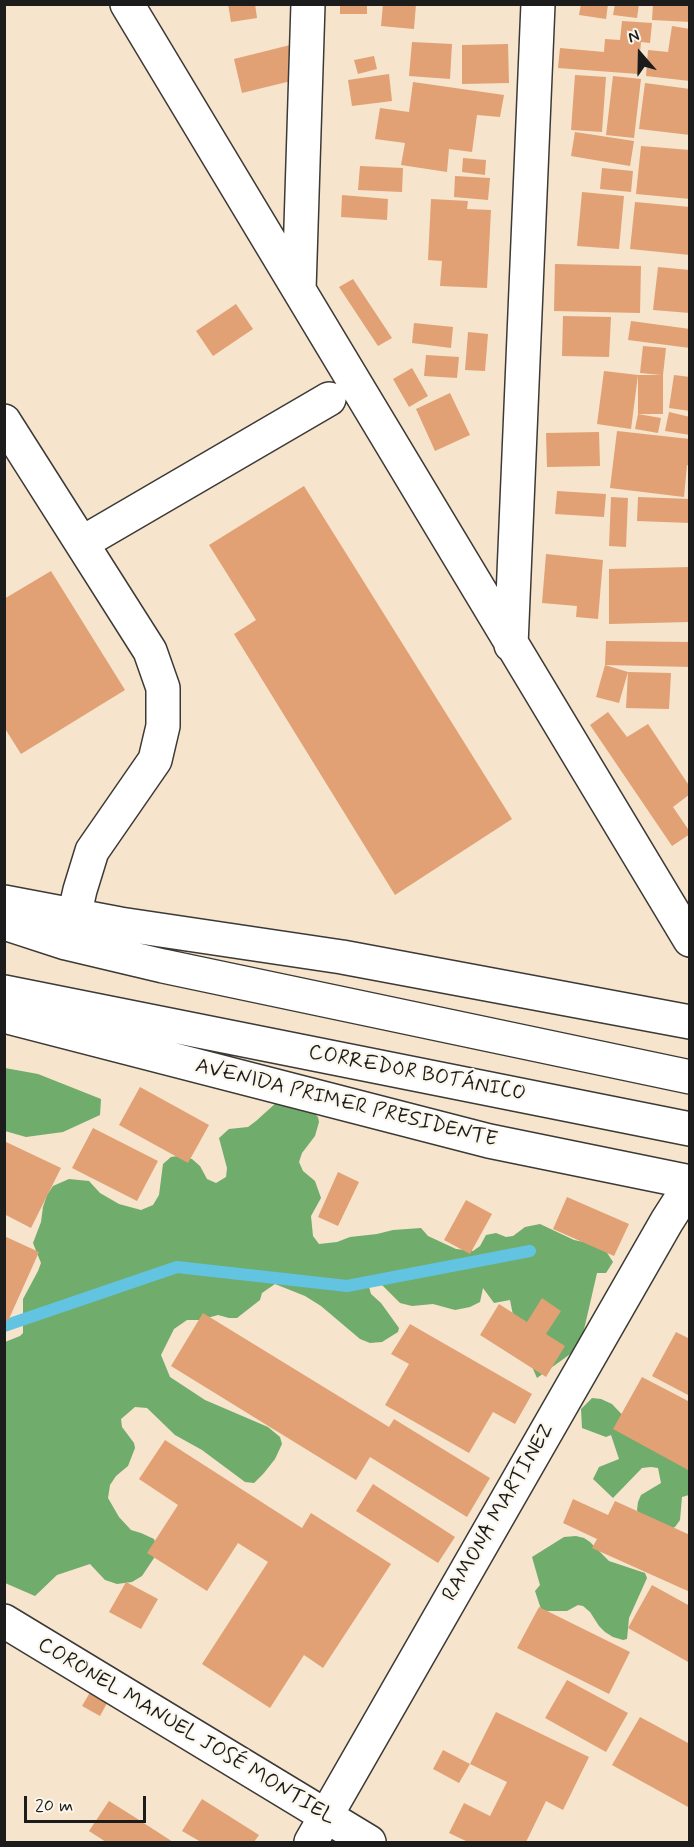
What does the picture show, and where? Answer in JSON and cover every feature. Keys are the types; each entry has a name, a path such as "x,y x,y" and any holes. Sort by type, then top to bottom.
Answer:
{"main road":[{"path":"127,4 690,940"},
{"path":"299,290 308,4"},
{"path":"511,645 538,4"},
{"path":"82,543 328,399"},
{"path":"4,421 150,651 163,688 164,726 155,760 92,851 74,916"},
{"path":"4,902 74,916 342,957 690,1022"},
{"path":"4,923 66,943 163,966 690,1077"},
{"name":"CORREDOR BOTÁNICO","path":"4,992 690,1129"},
{"name":"AVENIDA PRIMER PRESIDENTE","path":"4,1016 489,1141 690,1184"},
{"name":"RAMONA MARTINEZ","path":"318,1830 678,1227 690,1184"},
{"name":"CORONEL MANUEL JOSÉ MONTIEL","path":"4,1621 318,1830 369,1842"}],"green space":[{"path":"5,1068 38,1074 101,1099 100,1115 63,1132 26,1137 5,1131"},
{"path":"277,1102 308,1107 318,1117 315,1136 302,1153 299,1162 303,1171 315,1181 321,1198 311,1216 313,1236 319,1244 393,1230 421,1228 428,1236 456,1249 473,1251 480,1246 486,1235 496,1233 506,1237 513,1236 525,1227 540,1224 574,1240 604,1248 613,1262 606,1273 597,1273 580,1347 537,1378 516,1330 510,1300 494,1303 483,1288 480,1302 455,1310 433,1304 412,1306 400,1303 379,1282 374,1282 369,1287 371,1294 381,1303 399,1328 398,1332 382,1342 370,1343 360,1339 321,1306 305,1296 275,1284 262,1293 260,1300 237,1318 218,1315 200,1320 187,1320 174,1329 161,1355 170,1377 205,1400 268,1427 280,1437 282,1444 275,1459 254,1483 245,1482 202,1450 175,1435 147,1408 135,1407 121,1419 122,1427 135,1448 128,1466 116,1476 110,1485 108,1498 119,1517 131,1530 154,1539 157,1547 154,1558 142,1576 132,1582 117,1584 105,1580 90,1564 57,1575 35,1596 5,1583 5,1342 23,1333 23,1299 41,1263 33,1243 47,1195 53,1186 69,1179 89,1181 100,1193 119,1204 141,1210 153,1205 159,1195 163,1164 171,1157 178,1156 192,1159 200,1166 207,1179 216,1183 226,1177 227,1168 219,1138 229,1129 248,1127"},
{"path":"592,1398 612,1404 629,1422 689,1451 689,1495 682,1497 680,1520 675,1527 658,1535 641,1520 637,1510 641,1495 661,1483 658,1468 642,1468 613,1498 593,1479 599,1467 619,1459 611,1435 606,1437 582,1428 581,1409"},
{"path":"576,1536 590,1542 609,1561 645,1573 647,1578 629,1618 627,1639 613,1637 605,1632 583,1606 578,1605 567,1611 541,1609 535,1591 540,1585 532,1557 564,1537"}],"building":[{"path":"228,4 255,4 257,18 231,22"},
{"path":"340,4 367,4 367,14 340,14"},
{"path":"383,4 416,4 414,29 381,26"},
{"path":"581,4 608,4 606,19 579,15"},
{"path":"615,4 639,4 637,18 613,15"},
{"path":"653,4 690,4 690,22 652,20"},
{"path":"622,21 652,23 650,43 641,42 638,74 558,68 560,48 604,52 605,39 620,40"},
{"path":"672,26 690,29 690,81 646,76 648,50 668,52"},
{"path":"412,42 452,44 450,79 409,76"},
{"path":"508,44 509,83 462,84 462,45"},
{"path":"290,45 299,79 242,93 234,59"},
{"path":"374,56 377,69 358,74 354,60"},
{"path":"389,74 392,101 352,106 348,80"},
{"path":"575,75 606,77 602,132 571,130"},
{"path":"613,76 641,79 634,138 606,135"},
{"path":"413,82 504,95 500,117 477,115 472,152 449,149 447,172 401,165 405,143 375,139 380,108 409,112"},
{"path":"645,83 690,89 690,135 639,129"},
{"path":"575,132 634,141 630,166 571,156"},
{"path":"641,146 690,150 690,199 636,194"},
{"path":"463,158 486,160 485,175 462,172"},
{"path":"360,166 403,168 402,192 358,190"},
{"path":"602,168 633,171 631,192 600,189"},
{"path":"455,176 490,178 488,200 454,197"},
{"path":"582,192 624,196 619,249 577,246"},
{"path":"342,195 388,199 387,220 341,217"},
{"path":"431,199 468,201 467,209 491,210 487,288 440,286 442,261 428,260"},
{"path":"635,202 690,207 690,255 630,249"},
{"path":"555,264 641,266 640,313 554,311"},
{"path":"658,267 690,270 690,313 653,310"},
{"path":"353,279 392,338 378,346 339,287"},
{"path":"236,304 253,329 213,356 196,331"},
{"path":"563,316 611,317 609,357 562,356"},
{"path":"631,321 690,329 690,348 628,340"},
{"path":"414,323 453,327 451,348 412,343"},
{"path":"468,332 488,334 485,371 465,370"},
{"path":"643,346 666,348 663,414 638,414 638,375 661,375 640,373"},
{"path":"426,355 459,357 457,378 424,376"},
{"path":"412,368 428,396 409,407 393,379"},
{"path":"604,371 638,375 631,429 597,424"},
{"path":"674,375 690,377 690,411 669,408"},
{"path":"450,393 470,435 435,451 416,409"},
{"path":"669,412 690,417 690,435 665,431"},
{"path":"638,414 661,418 658,433 635,429"},
{"path":"617,431 690,439 690,466 687,465 684,497 610,488"},
{"path":"599,432 600,466 547,467 546,433"},
{"path":"304,486 512,819 395,895 234,634 256,620 209,545"},
{"path":"557,491 606,494 604,517 555,514"},
{"path":"611,497 628,498 626,547 609,546"},
{"path":"638,497 690,499 690,523 637,521"},
{"path":"546,554 603,560 598,619 576,617 577,606 542,603"},
{"path":"690,567 690,622 609,624 609,569"},
{"path":"51,571 125,690 21,754 4,727 4,599"},
{"path":"606,641 690,642 690,667 605,665"},
{"path":"605,665 628,672 619,703 596,697"},
{"path":"628,672 671,673 669,709 626,708"},
{"path":"608,712 627,737 648,724 690,787 690,794 673,807 690,834 672,846 590,725"},
{"path":"140,1087 209,1125 188,1163 119,1125"},
{"path":"93,1128 158,1161 137,1201 72,1168"},
{"path":"4,1141 61,1168 31,1228 4,1214"},
{"path":"338,1172 359,1182 338,1226 318,1217"},
{"path":"567,1197 629,1224 614,1256 553,1229"},
{"path":"466,1200 492,1214 470,1254 444,1240"},
{"path":"4,1236 39,1252 8,1321 4,1319"},
{"path":"542,1298 561,1311 546,1334 565,1346 546,1377 480,1335 499,1304 527,1322"},
{"path":"203,1313 389,1427 394,1419 490,1478 467,1517 370,1457 356,1480 171,1366"},
{"path":"410,1324 532,1394 515,1424 493,1412 469,1453 385,1405 409,1364 391,1354"},
{"path":"676,1332 690,1339 690,1396 652,1376"},
{"path":"642,1377 690,1402 690,1471 613,1429"},
{"path":"165,1440 302,1528 311,1513 391,1564 323,1668 304,1655 270,1708 202,1664 268,1562 238,1543 207,1591 147,1553 178,1505 139,1479"},
{"path":"373,1484 455,1537 438,1563 356,1511"},
{"path":"573,1499 608,1515 615,1501 690,1535 690,1592 592,1548 597,1539 563,1523"},
{"path":"126,1582 158,1599 141,1629 109,1612"},
{"path":"652,1585 690,1606 690,1663 628,1628"},
{"path":"539,1607 630,1652 609,1694 517,1648"},
{"path":"567,1680 628,1713 606,1752 545,1718"},
{"path":"95,1684 112,1694 100,1716 82,1706"},
{"path":"496,1712 589,1757 563,1810 546,1801 526,1842 468,1842 449,1833 464,1803 490,1816 507,1782 470,1764"},
{"path":"640,1717 690,1744 690,1808 612,1765"},
{"path":"443,1750 470,1764 459,1783 433,1769"},
{"path":"202,1799 259,1835 254,1842 201,1842 182,1831"},
{"path":"109,1801 173,1842 106,1842 89,1831"}],"waterway":[{"path":"4,1326 177,1267 347,1286 530,1251"}]}
